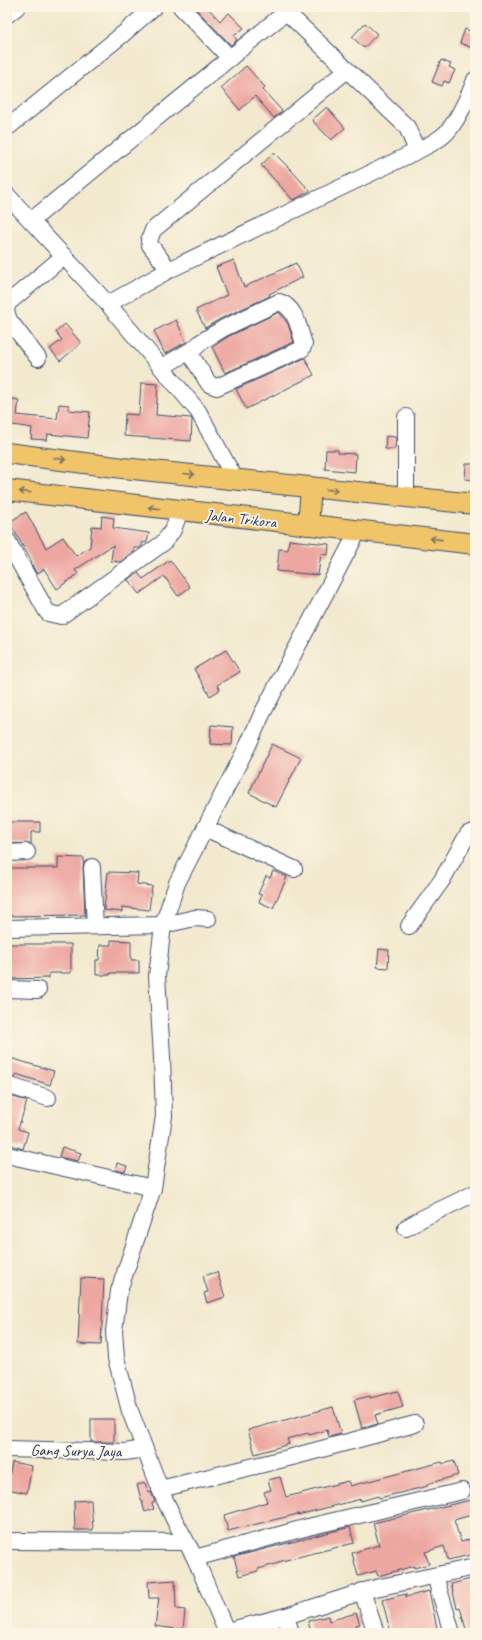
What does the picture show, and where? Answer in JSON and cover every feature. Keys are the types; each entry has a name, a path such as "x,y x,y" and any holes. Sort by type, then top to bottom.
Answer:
{"main road":[{"path":"7,453 123,468 475,504"},
{"path":"308,525 311,488"},
{"name":"Jalan Trikora","path":"7,490 475,544"}],"street":[{"path":"7,15 18,7"},
{"path":"7,128 154,7"},
{"path":"181,7 230,58"},
{"path":"32,220 230,58 287,9 406,127 417,151"},
{"path":"169,270 150,246 149,241 153,230 347,70"},
{"path":"108,304 169,270 417,151 445,134 451,127 474,85"},
{"path":"8,197 32,220 108,304 198,411 235,479"},
{"path":"7,307 8,303 64,256"},
{"path":"162,367 189,352 200,342 224,328 279,302 291,309 304,344 302,349 217,386 209,384 189,352"},
{"path":"7,314 8,320 38,358"},
{"path":"406,417 406,497"},
{"path":"7,540 48,613 61,616 163,543 173,530 180,511"},
{"path":"358,531 262,714 248,745 177,883 163,925 157,976 164,1116 153,1188 119,1291 114,1331 116,1358 130,1411 160,1489 174,1521 195,1558 227,1632 286,1616 362,1591 475,1567"},
{"path":"205,828 294,869"},
{"path":"409,926 442,880 468,834 475,832"},
{"path":"7,852 27,852"},
{"path":"92,868 95,926"},
{"path":"7,928 163,925 195,918 208,920"},
{"path":"7,989 38,990"},
{"path":"7,1085 48,1098"},
{"path":"7,1155 153,1188"},
{"path":"406,1228 423,1218 475,1193"},
{"path":"160,1489 292,1457 415,1424"},
{"name":"Gang Surya Jaya","path":"7,1449 125,1452 144,1449"},
{"path":"195,1558 308,1526 462,1491"},
{"path":"7,1541 186,1542"},
{"path":"435,1576 452,1633"},
{"path":"362,1591 376,1633"},
{"path":"286,1616 291,1633"}],"building":[{"path":"194,7 207,7 220,21 229,13 244,28 234,36 237,40 231,45"},
{"path":"365,23 377,34 364,48 352,37"},
{"path":"465,29 475,33 475,49 460,43"},
{"path":"441,60 451,64 449,67 455,70 449,83 444,81 442,86 432,82"},
{"path":"246,66 265,87 263,90 282,111 274,118 255,96 240,110 221,88"},
{"path":"327,107 345,128 331,140 312,120"},
{"path":"274,153 310,191 293,200 261,165"},
{"path":"234,260 244,287 296,263 303,277 269,294 270,296 220,319 205,328 196,310 227,295 216,267"},
{"path":"279,312 288,324 294,342 225,373 212,347 229,336"},
{"path":"176,320 186,342 165,354 154,331"},
{"path":"65,324 81,343 60,361 50,349 62,340 56,332"},
{"path":"305,358 314,375 246,409 236,389"},
{"path":"141,383 158,384 156,415 191,418 191,441 124,436 125,414 139,415"},
{"path":"7,398 19,400 17,415 57,419 59,404 69,405 69,410 90,412 87,438 48,434 47,440 31,439 32,428 7,424"},
{"path":"386,436 396,437 395,449 385,449"},
{"path":"326,450 338,450 338,453 356,454 355,472 325,469"},
{"path":"466,464 475,464 475,480 465,479"},
{"path":"26,512 46,548 63,537 76,556 90,547 92,526 101,527 102,516 114,518 113,528 149,533 147,542 142,543 142,546 139,548 134,548 134,552 120,562 111,561 113,545 75,570 78,574 57,589 44,569 37,574 31,563 32,562 9,522"},
{"path":"289,540 329,544 328,555 321,554 318,575 277,571 279,549 288,550"},
{"path":"170,560 190,587 178,596 164,576 139,594 127,580 138,573 143,579"},
{"path":"226,650 240,672 217,685 220,690 210,696 194,669"},
{"path":"211,725 233,727 232,745 210,744"},
{"path":"272,744 301,758 276,807 249,793"},
{"path":"7,822 40,822 40,832 31,832 31,844 7,843"},
{"path":"58,857 84,858 85,915 7,916 7,868 58,868"},
{"path":"273,871 287,877 273,908 259,902 262,895 258,894 266,876 270,878"},
{"path":"108,872 138,873 137,884 152,886 149,910 122,907 122,912 104,910"},
{"path":"111,940 131,941 131,960 139,960 139,973 110,973 110,975 96,975 96,960 99,960 100,945 111,945"},
{"path":"7,944 71,944 71,973 49,973 49,978 7,979"},
{"path":"379,949 389,950 388,968 377,967"},
{"path":"10,1058 54,1071 50,1085 16,1074 15,1078 7,1076 7,1067"},
{"path":"7,1095 27,1101 18,1129 28,1132 23,1149 7,1144"},
{"path":"62,1147 81,1153 78,1161 59,1157"},
{"path":"117,1163 127,1166 125,1172 115,1170"},
{"path":"217,1272 225,1297 207,1303 204,1293 208,1292 203,1276"},
{"path":"81,1278 104,1279 101,1345 78,1344"},
{"path":"398,1391 403,1407 375,1415 378,1424 362,1428 354,1400 370,1396 370,1398"},
{"path":"333,1407 341,1434 329,1437 327,1430 309,1435 308,1433 287,1439 289,1444 255,1454 248,1430"},
{"path":"91,1419 114,1419 114,1442 91,1442"},
{"path":"454,1461 458,1475 427,1484 428,1486 379,1498 378,1496 361,1501 361,1499 228,1531 224,1515 267,1502 264,1492 271,1490 268,1480 280,1477 286,1497 348,1481 350,1486 442,1462 443,1464"},
{"path":"12,1462 32,1466 27,1493 7,1489"},
{"path":"145,1483 155,1502 152,1503 154,1509 145,1512 137,1485"},
{"path":"475,1499 475,1514 454,1520 461,1542 475,1538 475,1554 448,1560 444,1546 425,1552 429,1564 414,1568 414,1566 378,1576 376,1571 358,1576 352,1553 379,1545 373,1523"},
{"path":"91,1500 93,1530 75,1530 74,1501"},
{"path":"350,1527 354,1543 278,1562 279,1563 258,1569 258,1571 239,1576 234,1557"},
{"path":"475,1578 475,1633 467,1633 460,1607 457,1608 451,1584"},
{"path":"175,1580 176,1609 185,1610 183,1630 155,1626 159,1598 149,1598 148,1582"},
{"path":"429,1591 438,1633 391,1633 382,1600 406,1594 406,1597"},
{"path":"356,1613 360,1624 356,1625 358,1633 311,1633 308,1621 328,1616 329,1621"}]}
